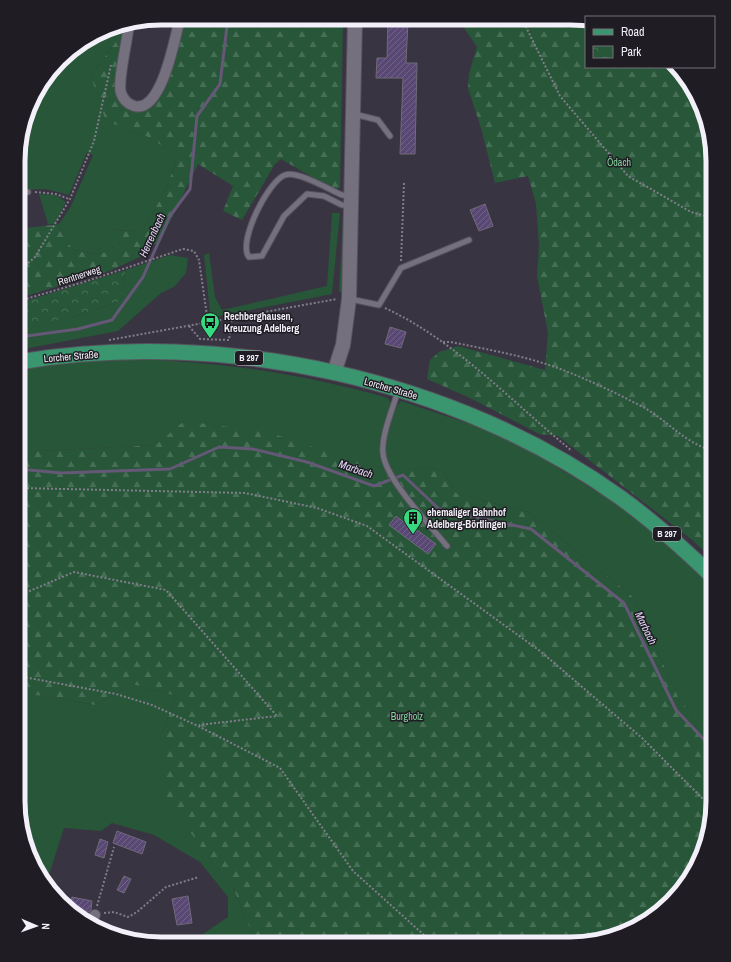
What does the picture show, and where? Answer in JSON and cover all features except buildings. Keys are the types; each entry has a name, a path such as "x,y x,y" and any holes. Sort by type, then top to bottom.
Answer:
{"main road":[{"path":"334,373 343,345 342,299 351,201 355,25"},
{"name":"Lorcher Straße","path":"25,361 42,358 112,352 214,354 279,362 334,373 399,389 481,420 552,454 621,498 672,537 706,570"}],"street":[{"path":"128,29 121,94 129,104 141,106 146,105 153,100 163,80 178,25"}],"lane":[{"path":"353,114 378,120 390,136"},
{"path":"284,175 297,175 342,195 351,201 342,205 324,196 307,194 284,216 262,256 249,257 246,253 246,242 252,224 276,181 284,175"},
{"path":"342,299 360,300 379,305 401,268 469,240"},
{"path":"399,389 383,441 382,453 385,465 400,488 447,546"}],"path":[{"path":"525,25 560,96 628,176 691,212 706,216"},
{"path":"25,266 35,257 70,199 94,141 113,59"},
{"path":"401,268 404,182"},
{"path":"28,192 47,192 70,199"},
{"name":"Rentnerweg","path":"25,299 87,281 184,249 194,251 199,260 208,323"},
{"path":"106,340 342,299"},
{"path":"379,305 412,320 442,342 488,378 575,453"},
{"path":"189,326 200,339 229,340 232,318"},
{"path":"442,342 452,342 512,355 552,366 597,383 649,410 686,440 706,448"},
{"path":"25,488 245,493 317,508 367,526 540,651 642,738 706,802"},
{"path":"25,593 74,572 166,590 277,716 198,726"},
{"path":"25,677 116,694 152,705 198,726 280,768 353,871 426,937"},
{"path":"92,918 114,847"},
{"path":"93,919 114,912 128,917 137,912 166,887 199,877"}],"green space":[{"path":"180,25 343,25 340,188 334,190 281,159 275,164 242,220 223,211 233,186 198,164 162,238 142,256 109,271 25,296 25,228 59,224 60,230 73,250 96,254 113,251 120,244 114,229 132,232 147,224 166,188 176,162 173,152 146,136 124,129 105,119 91,76 115,43 117,32 124,30 119,93 147,107"},
{"path":"348,25 350,25 346,183 344,186"},
{"name":"Ödach","path":"462,25 585,26 585,68 669,68 678,78 692,101 699,117 705,143 706,161 706,553 691,539 558,436 539,434 470,398 427,379 430,360 439,352 458,346 545,370 548,333 537,276 539,246 536,204 528,176 495,183 481,128 468,88 469,73 477,47"},
{"path":"117,32 115,43 91,76 124,129 146,136 174,152 176,162 166,188 147,224 132,232 115,229 120,244 113,252 96,254 73,250 60,230 59,224 71,206 93,155 87,152 69,195 46,189 25,190 26,143 35,109 48,86 59,71 71,59 93,43"},
{"path":"39,194 56,195 66,202 55,224 48,224"},
{"path":"332,213 340,213 332,294 215,317 210,312 204,255 209,253 215,297 222,310 327,286"},
{"path":"343,215 346,233 346,253 342,291 339,292"},
{"path":"170,255 188,258 186,273 174,287 161,293 118,331 25,349 25,318 72,317 121,301 126,270"},
{"path":"126,270 121,301 70,317 49,322 36,323 25,318 25,301"},
{"path":"109,359 180,361 215,364 284,374 388,398 391,403 379,445 385,468 373,467 184,421 157,445 25,452 25,368"},
{"path":"401,401 470,424 524,447 619,505 672,547 706,579 706,727 680,701 633,597 528,512 456,493 442,469 390,468 385,452 386,440 389,425 397,405"},
{"name":"Burgholz","path":"184,421 268,432 373,467 442,469 456,493 528,512 633,597 680,701 706,727 706,810 703,827 699,845 692,861 672,891 660,903 630,923 614,930 588,936 254,937 233,887 209,858 162,793 162,734 176,696 132,684 95,705 25,694 25,452 156,445"},
{"path":"132,684 176,696 162,734 209,858 233,887 254,937 198,937 228,917 228,897 200,862 154,835 112,823 101,831 64,828 48,876 35,853 26,819 25,694 95,705"}],"waterway":[{"name":"Herrenbach","path":"25,336 78,329 112,320 143,277 170,216 190,189 197,116 220,84 227,25"},
{"name":"Marbach","path":"25,470 61,473 170,469 219,447 253,449 307,462 374,486 403,475 439,509 531,529 624,603 676,710 706,742"}],"place":[{"name":"Rechberghausen, Kreuzung Adelberg","path":"210,339"},
{"name":"ehemaliger Bahnhof Adelberg-Börtlingen","path":"413,535"}]}
